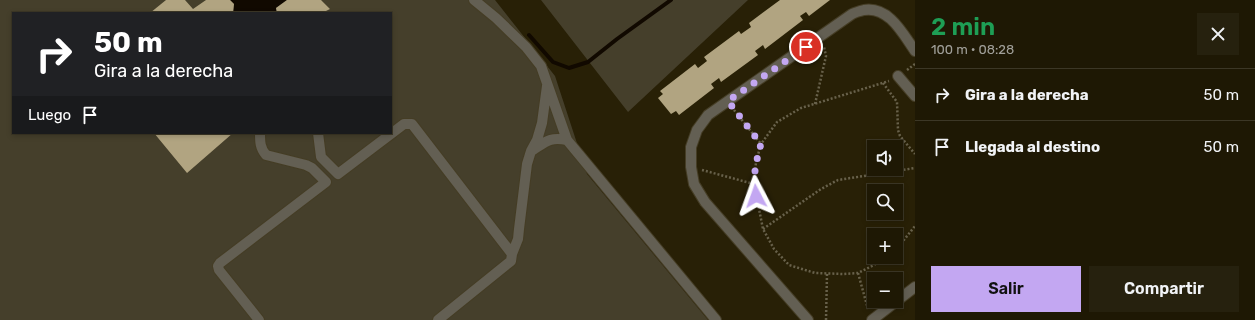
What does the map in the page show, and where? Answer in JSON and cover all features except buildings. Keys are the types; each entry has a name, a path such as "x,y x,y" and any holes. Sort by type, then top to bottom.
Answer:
{"lane":[{"path":"474,0 496,18 526,47 541,66 567,140 716,320"},
{"path":"808,320 706,202 694,184 690,167 691,147 697,130 708,115 852,14 866,10 882,12 895,23 915,51"},
{"path":"898,76 915,96"},
{"path":"438,320 450,317 511,261 518,239 525,190 525,177 531,151 537,140 542,123 547,83"},
{"path":"392,133 404,124 412,124 512,254"},
{"path":"260,134 260,143 262,150 266,155 312,168 326,182"},
{"path":"318,134 321,157 338,174"},
{"path":"259,320 219,270 218,266 220,263 391,134"},
{"path":"531,151 546,141 555,138 567,140"},
{"path":"871,317 915,287"}],"path":[{"path":"815,104 826,56 825,49 818,38"},
{"path":"876,264 858,273 815,273 789,264 774,249 763,229 754,184 756,162 761,144 777,122 801,108 883,83 897,102 898,130 900,136 915,154"},
{"path":"728,101 761,144"},
{"path":"690,167 754,184"},
{"path":"763,229 821,189 838,180 915,168"},
{"path":"903,241 915,226"},
{"path":"858,273 871,317"},
{"path":"826,320 827,274"}],"shaded area":[{"path":"0,0 495,0 555,76 587,174 708,320 0,320"},
{"path":"230,0 287,0 276,8 277,12 233,12 234,4"},
{"path":"541,0 748,0 628,112"}],"waterway":[{"path":"529,35 553,62 569,68 588,62 671,0"}],"route":[{"path":"756,196 754,184 756,162 761,144 728,101 806,47"}]}
